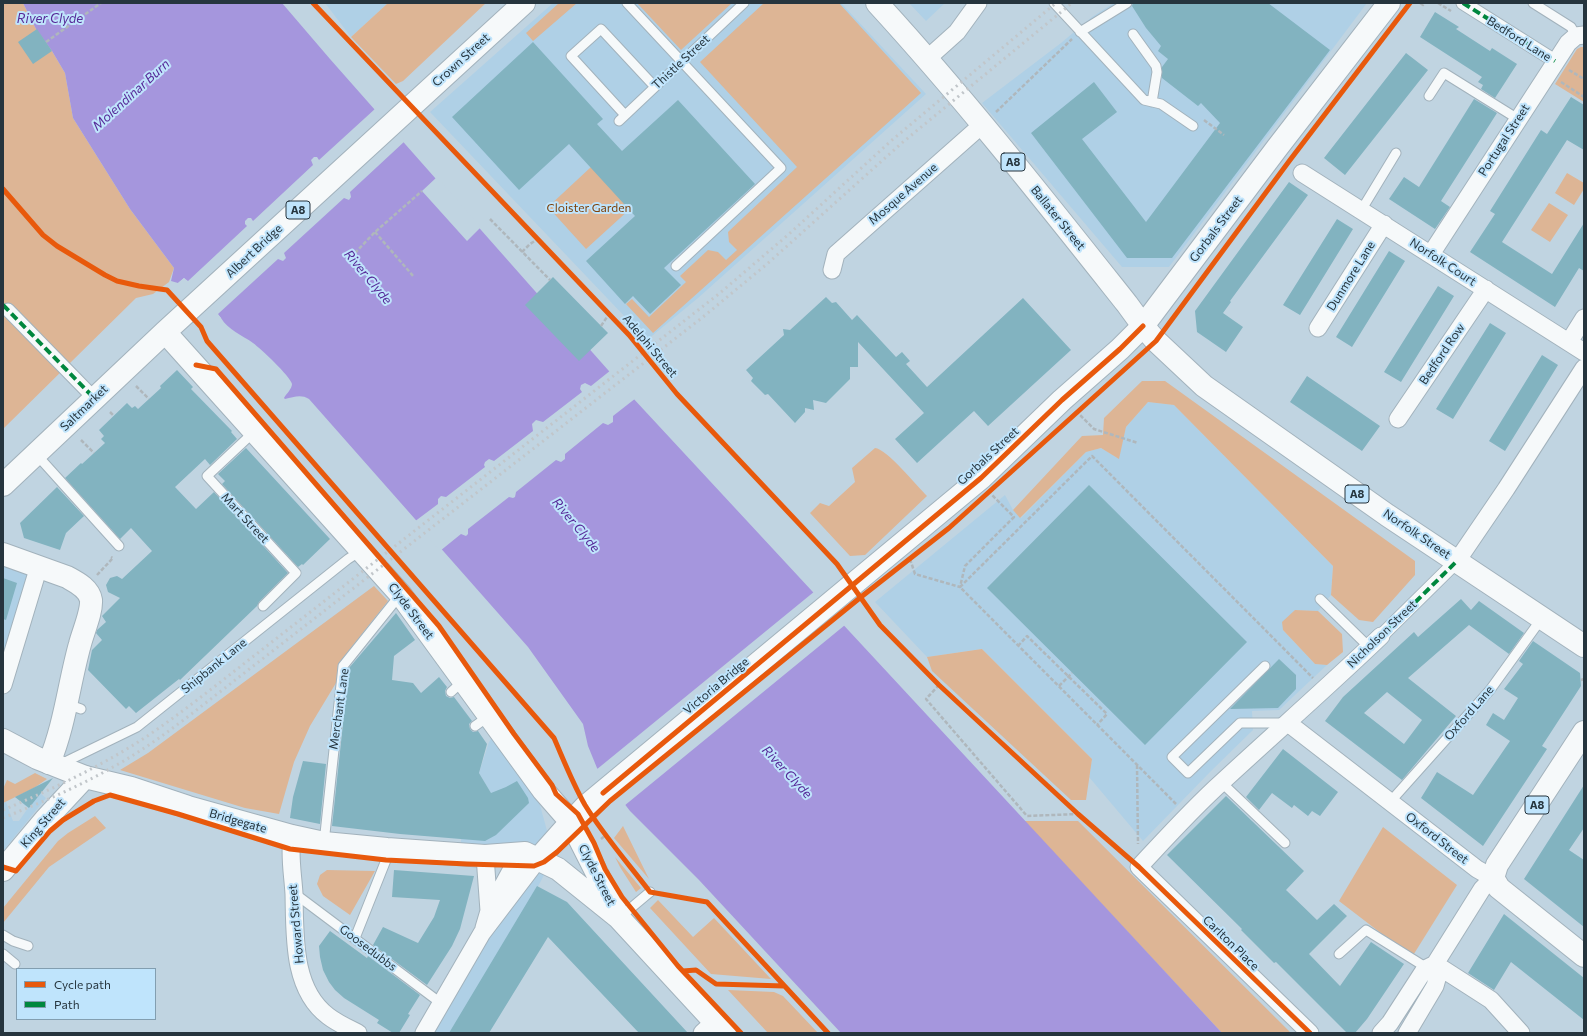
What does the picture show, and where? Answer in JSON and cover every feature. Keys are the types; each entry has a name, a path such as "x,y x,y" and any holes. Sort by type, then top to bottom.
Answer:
{"main road":[{"name":"Crown Street","path":"399,117 524,3"},
{"name":"Ballater Street","path":"877,3 928,58 983,124 1143,326"},
{"name":"Gorbals Street","path":"842,594 981,478 1073,409 1120,349 1143,326 1277,148 1389,3"},
{"name":"Albert Bridge","path":"165,332 399,117"},
{"name":"Norfolk Street","path":"1143,326 1167,352 1204,386 1374,506 1584,646"},
{"name":"Saltmarket","path":"3,485 36,454 102,405 165,332"},
{"name":"Clyde Street","path":"165,332 401,595 457,687 482,721 571,822 619,918"},
{"path":"3,554 68,577 89,581 90,605 73,706 57,744 53,765"},
{"name":"Victoria Bridge","path":"532,856 571,822 586,806 842,594"},
{"name":"A8","path":"1492,878 1497,865 1584,732"},
{"name":"Bridgegate","path":"3,740 53,765 85,777 131,788 188,807 292,836 324,843 484,856"},
{"name":"King Street","path":"3,870 44,820 85,777"},
{"path":"484,856 532,856"},
{"name":"Clyde Street","path":"532,856 569,877 619,918 714,1029"},
{"name":"Oxford Street","path":"1492,878 1499,888 1584,956"}],"street":[{"name":"Bedford Lane","path":"1463,3 1552,67"},
{"path":"928,58 957,32 976,4"},
{"name":"Portugal Street","path":"1431,254 1568,43 1580,36"},
{"name":"Mosque Avenue","path":"832,270 836,254 983,124"},
{"name":"Norfolk Court","path":"1302,172 1584,352"},
{"name":"Dunmore Lane","path":"1318,328 1384,224"},
{"name":"Bedford Row","path":"1398,419 1486,289"},
{"path":"5,307 102,405"},
{"path":"1569,342 1584,318"},
{"name":"Nicholson Street","path":"1139,867 1221,782 1288,723 1457,561 1506,489 1584,368"},
{"path":"3,685 39,566"},
{"name":"Oxford Street","path":"1288,723 1477,869 1492,878"},
{"name":"Howard Street","path":"292,836 290,849 294,892 295,935 301,976 310,996 328,1016 358,1033"},
{"path":"484,856 489,911"},
{"path":"482,934 489,911 514,865 532,856"},
{"path":"424,1033 482,934 532,856"},
{"name":"Carlton Place","path":"1139,867 1310,1033"},
{"path":"1381,1033 1390,1023 1431,966 1482,889 1492,878"},
{"path":"1431,966 1491,1000 1521,1033"},
{"path":"1407,1033 1435,986 1437,979 1431,966"}],"lane":[{"path":"627,3 781,168 676,266"},
{"name":"Thistle Street","path":"655,87 601,29 571,56 622,118 682,62 744,3"},
{"path":"1054,3 1144,100 1161,104 1193,126"},
{"path":"1080,32 1127,3"},
{"path":"1533,3 1571,28 1580,36"},
{"path":"1133,34 1156,66 1157,72 1152,102"},
{"path":"1429,96 1444,73 1518,119"},
{"path":"1362,209 1396,153"},
{"name":"Mart Street","path":"255,431 207,476 296,573 263,606"},
{"path":"36,454 119,546"},
{"name":"Shipbank Lane","path":"53,765 137,727 348,559 362,550"},
{"name":"Merchant Lane","path":"324,843 343,666 401,595"},
{"path":"1320,599 1375,641"},
{"name":"Oxford Lane","path":"1390,802 1490,690 1542,618"},
{"path":"1265,666 1172,757 1188,773 1240,723 1288,723"},
{"path":"1221,782 1285,843"},
{"path":"355,938 386,860 387,849"},
{"name":"Goosedubbs","path":"294,892 442,1004"},
{"path":"619,918 650,892"},
{"path":"1339,954 1366,930 1431,966"},
{"path":"3,935 12,941 28,946"},
{"path":"3,954 15,964"}],"path":[{"path":"46,42 101,3"},
{"path":"1420,3 1423,5 1424,3"},
{"path":"983,124 1080,32"},
{"path":"1552,67 1584,97"},
{"path":"1193,126 1205,120 1224,135"},
{"path":"355,253 375,232 422,191"},
{"path":"490,219 550,280"},
{"path":"375,232 414,277"},
{"path":"532,233 543,244"},
{"path":"522,252 538,239"},
{"path":"601,326 609,314"},
{"path":"136,386 150,399"},
{"path":"102,405 113,415"},
{"path":"1073,409 1094,429 1138,443"},
{"path":"81,440 94,453"},
{"path":"960,587 1092,456 1324,689"},
{"path":"983,497 994,486"},
{"path":"960,587 964,566 1014,517 989,491"},
{"path":"904,563 915,554"},
{"path":"89,581 113,558 109,555"},
{"path":"915,574 960,587 1187,816"},
{"path":"1018,646 1027,636 1107,714 1097,725"},
{"path":"1058,686 1072,673"},
{"path":"934,680 945,690"},
{"path":"939,685 926,699 1027,816 1078,814"},
{"path":"1137,765 1139,867"},
{"path":"1073,809 1084,819"},
{"path":"602,829 608,838"}],"shaded area":[{"path":"325,3 388,3 351,37"},
{"path":"553,3 841,3 926,94 698,298 647,340 430,112"},
{"path":"909,3 945,3 926,21"},
{"path":"1114,3 1367,3 1169,267 1122,267 982,103 1061,43 1092,17"},
{"path":"1148,402 1174,405 1333,566 1331,595 1318,611 1295,610 1283,630 1315,664 1327,665 1279,710 1252,711 1253,730 1143,841 1089,777 1092,759 982,649 927,657 875,602 1005,495 1013,510 1021,518 1086,452 1101,448 1118,458 1126,427"},
{"path":"3,554 39,566 3,683"},
{"path":"494,735 538,798 554,856 461,1033 423,1033 539,859 461,854 461,839 467,812 492,795 479,773 489,742"},
{"path":"34,788 46,798 3,851 3,803 6,802 13,821 19,821 28,808 15,797"}],"green space":[{"path":"3,3 23,3 36,29 52,51 65,73 73,118 130,209 174,268 169,282 153,294 136,298 3,429"},
{"path":"388,3 486,3 403,81 396,84 351,37"},
{"path":"559,3 577,3 533,41 526,33"},
{"path":"637,3 732,3 681,50"},
{"path":"764,3 839,3 921,93 653,333 626,304 632,299 649,317 686,282 680,276 708,250 718,252 726,260 737,250 729,242 728,232 797,167 700,62"},
{"path":"1584,47 1584,102 1555,84 1577,49"},
{"name":"Cloister Garden","path":"591,167 630,209 586,249 548,207"},
{"path":"1567,173 1584,183 1584,189 1574,205 1555,193"},
{"path":"1549,203 1568,215 1550,242 1531,230"},
{"path":"1142,381 1165,381 1415,561 1415,575 1373,622 1359,620 1331,595 1333,566 1174,405 1148,402 1126,427 1119,459 1101,448 1086,452 1020,518 1013,510 1082,436 1103,435 1104,418"},
{"path":"875,448 894,461 927,496 865,555 850,556 810,513 820,503 829,506 855,482 852,468"},
{"path":"374,586 388,601 338,664 336,683 310,726 294,762 279,814 245,808 120,770 148,753"},
{"path":"1295,610 1318,611 1342,634 1343,652 1327,665 1315,664 1283,630 1282,622"},
{"path":"982,649 1092,759 1086,800 1071,800 932,671 927,657"},
{"path":"35,773 47,779 34,788 3,803 3,789 7,780 15,784"},
{"path":"95,816 106,828 49,867 3,923 3,908 58,841"},
{"path":"1024,821 1078,821 1291,1033 1222,1033"},
{"path":"623,826 649,879 614,838"},
{"path":"1383,827 1457,885 1412,957 1339,901"},
{"path":"615,857 641,888 636,892 620,867"},
{"path":"327,870 375,871 350,915 323,896 317,884 320,875"},
{"path":"658,900 693,937 714,918 771,979 711,974 650,908"},
{"path":"728,990 774,992 783,996 818,1033 768,1033"}],"water":[{"name":"River Clyde","path":"23,3 282,3 542,299 577,335 632,397 1222,1033 841,1033 699,880 630,811 597,768 588,746 583,724 528,647 309,399 300,396 285,399 284,398 290,390 292,384 281,369 253,343 227,326 184,278 178,283 171,281 174,268 130,209 73,118 65,73 52,51 36,29"}],"pier":[{"path":"376,108 405,141 350,192 351,197 349,200 344,198 284,253 286,258 283,261 278,259 218,314 221,318 220,319 184,281 179,285 178,283 184,278 188,281 247,226 245,221 248,218 251,218 253,221 313,165 311,160 314,157 317,157 319,160"},
{"path":"437,177 481,227 467,241 422,191"},
{"path":"611,370 636,398 613,416 613,422 608,425 603,423 565,454 565,459 561,462 556,460 516,492 515,497 509,497 468,529 468,534 466,536 461,534 440,551 414,522 438,504 438,499 441,496 446,497 485,467 485,462 489,459 494,461 533,431 532,424 536,420 543,422 582,392 580,389 581,385 585,383 591,386"},
{"path":"815,591 845,625 624,806 596,770"}],"building":[{"path":"1133,3 1268,3 1330,50 1172,258 1127,258 1031,133 1094,82 1117,112 1082,139 1146,222 1220,123 1201,103 1198,106 1162,78 1162,67 1168,59 1158,51 1161,46 1146,28 1132,6"},
{"path":"1435,12 1459,27 1456,29 1490,51 1492,48 1517,64 1495,98 1481,89 1483,85 1478,82 1482,77 1420,37"},
{"path":"37,29 52,51 33,64 18,42"},
{"path":"533,42 603,119 597,124 622,151 678,100 755,184 664,268 681,285 650,314 633,296 625,304 586,261 635,216 569,144 519,190 452,117"},
{"path":"1406,53 1428,70 1345,175 1324,158"},
{"path":"1571,97 1584,105 1584,150 1567,140 1502,242 1552,274 1584,223 1584,271 1579,268 1555,307 1470,252 1495,214 1490,211 1541,130 1547,134"},
{"path":"1474,99 1497,113 1441,201 1450,207 1435,229 1389,199 1404,177 1419,187"},
{"path":"1289,182 1308,195 1230,301 1231,302 1223,313 1243,327 1226,352 1197,332 1195,311"},
{"path":"1337,219 1353,229 1300,315 1283,305"},
{"path":"1389,251 1405,261 1352,347 1336,337"},
{"path":"553,277 608,333 579,361 525,305"},
{"path":"1438,286 1454,296 1401,382 1384,372"},
{"path":"826,297 832,303 836,302 852,320 857,315 896,357 902,352 910,361 906,364 927,387 1023,298 1071,350 988,426 974,411 917,463 895,439 924,413 858,342 858,367 850,367 850,379 826,403 813,400 814,410 805,408 805,412 795,423 768,394 765,395 751,381 753,378 746,370 784,335 783,329 790,330"},
{"path":"1490,323 1506,333 1453,419 1436,409"},
{"path":"1542,355 1558,365 1505,451 1489,441"},
{"path":"177,370 193,387 191,389 232,431 231,432 237,439 210,465 205,459 175,487 196,509 214,492 288,573 259,602 257,606 180,680 179,679 136,713 129,706 126,709 88,670 92,650 102,640 96,633 97,630 106,622 102,616 120,598 108,592 106,585 110,578 117,576 122,579 152,551 131,528 120,539 65,478 105,443 101,439 104,436 99,430 127,403 132,408 135,406 138,409 161,388 160,386"},
{"path":"1307,376 1380,426 1362,451 1290,402"},
{"path":"246,448 330,539 303,565 302,564 298,567 222,484 225,481 218,474"},
{"path":"1089,485 1247,642 1145,745 987,588"},
{"path":"57,487 84,516 66,533 60,550 24,538 20,523"},
{"path":"3,578 17,583 6,620 3,619"},
{"path":"1461,599 1471,610 1479,601 1524,633 1509,654 1469,625 1408,678 1456,716 1402,780 1325,721 1343,697 1414,632 1418,637","holes":["1387,692 1422,720 1404,744 1364,713"]},
{"path":"396,613 415,640 394,656 392,680 413,683 421,693 439,677 447,687 445,691 446,696 450,698 454,697 472,721 469,724 470,729 473,732 478,731 487,744 479,773 491,793 517,781 528,798 529,803 496,835 485,841 400,834 332,826 349,668"},
{"path":"1533,641 1580,673 1581,686 1542,746 1547,749 1483,846 1421,798 1437,772 1473,795 1510,741 1486,725 1493,713 1504,720 1518,698 1504,689 1523,664 1519,661"},
{"path":"1279,659 1296,675 1296,689 1278,708 1230,709"},
{"path":"1283,749 1338,792 1320,816 1312,811 1308,816 1294,805 1292,808 1272,793 1259,810 1246,797"},
{"path":"303,761 326,764 320,824 290,818 293,797"},
{"path":"53,778 29,808 15,797"},
{"path":"1584,785 1584,828 1569,850 1584,860 1584,927 1524,879"},
{"path":"1226,796 1304,871 1286,890 1317,920 1334,904 1347,916 1309,954 1340,986 1371,942 1404,964 1367,1019 1355,1033 1347,1033 1276,962 1274,963 1167,855"},
{"path":"394,870 474,876 460,929 452,946 427,985 373,945 383,927 418,943 434,917 440,900 392,897"},
{"path":"537,886 567,902 688,1033 639,1033 548,937 489,1033 449,1033"},
{"path":"1504,914 1584,978 1584,1020 1511,962 1494,990 1468,973"},
{"path":"330,931 367,958 368,956 420,995 408,1014 410,1015 399,1033 393,1033 377,1023 379,1020 344,998 329,982 323,970 319,946"}],"railway":[{"path":"3,810 70,780 103,763 135,744 175,717 720,293 789,234 892,140 1056,3"},
{"path":"3,818 31,807 100,774 124,761 165,734 703,317 767,264 903,142 1072,3"}],"marked path":[{"path":"1463,3 1555,61"},
{"path":"3,305 94,398"},
{"path":"1381,636 1457,561"}],"cycle path":[{"name":"Adelphi Street","path":"313,3 629,335 677,394 837,564 880,625 939,685 1078,814 1139,867 1310,1033"},
{"path":"3,867 16,871 50,831 63,820 94,801 110,795 178,814 290,849 386,860 534,866 544,862 557,852 610,801 861,597 949,528 1156,341 1290,160 1410,3"},
{"path":"3,189 43,235 57,246 117,281 167,290 201,327 207,341 554,738 585,805 608,839 650,892 707,902 828,1033"},
{"path":"603,793 981,478 1062,400 1120,349 1143,326"},
{"path":"196,365 216,369 439,626 514,734 552,785 556,794 578,814 594,843 605,869 622,897 678,966 741,1033"},
{"path":"683,971 696,970 716,984 784,986"}],"water label":[{"name":"Molendinar Burn","path":"131,95"}]}
